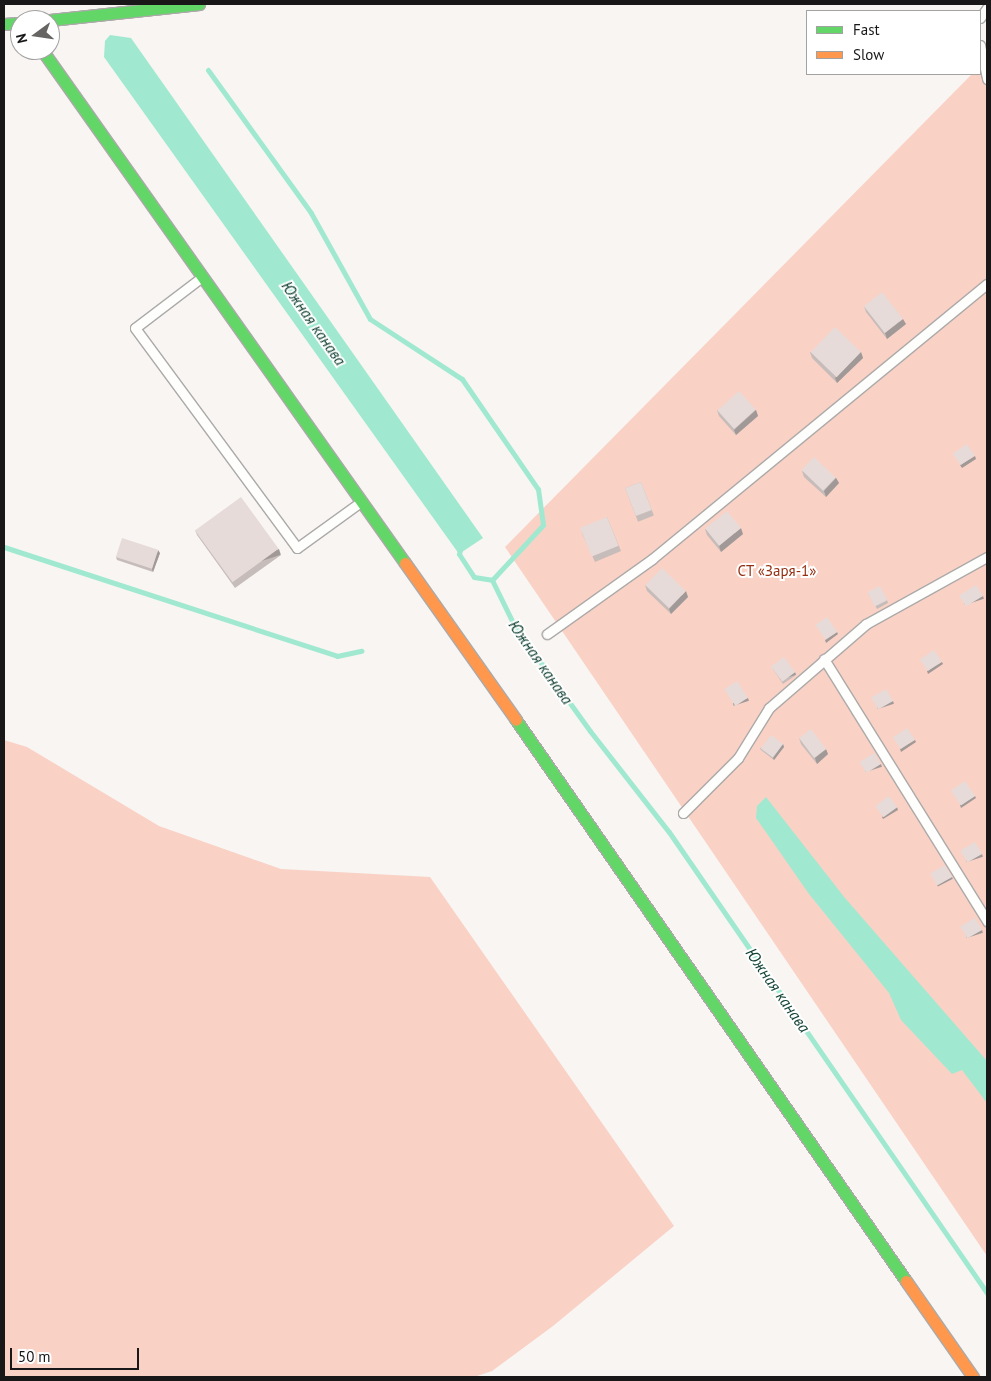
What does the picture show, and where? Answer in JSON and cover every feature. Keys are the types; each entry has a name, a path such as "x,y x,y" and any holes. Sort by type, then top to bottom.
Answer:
{"main road":[{"path":"60,19 199,4"},
{"path":"60,26 64,19"},
{"path":"53,62 974,1377"}],"lane":[{"path":"981,50 987,79"},
{"path":"204,276 135,328 296,548 362,501"},
{"path":"548,634 652,559 987,284"},
{"path":"684,813 738,758 769,708 824,659 866,624 987,556"},
{"path":"824,659 987,921"}],"green space":[{"name":"СТ «Заря-1»","path":"983,62 987,65 987,1256 505,547 971,75 981,75 981,65"},
{"path":"4,740 27,747 159,826 281,869 430,877 674,1226 553,1326 492,1371 474,1377 4,1377"}],"water":[{"path":"110,35 131,38 483,538 459,554 104,57 105,41"},
{"path":"766,797 845,898 987,1061 987,1103 962,1070 952,1074 901,1020 889,993 809,894 756,818 757,806"}],"building":[{"path":"882,292 903,319 885,333 864,306"},
{"path":"835,327 861,352 837,377 811,352"},
{"path":"739,391 756,410 734,429 717,410"},
{"path":"967,444 975,456 961,465 953,454"},
{"path":"814,457 836,478 823,491 801,470"},
{"path":"641,482 652,510 636,516 625,488"},
{"path":"241,497 279,549 233,582 195,531"},
{"path":"727,511 741,528 719,546 705,529"},
{"path":"607,517 619,546 592,557 580,528"},
{"path":"122,538 158,550 152,569 116,557"},
{"path":"662,568 686,591 669,608 645,585"},
{"path":"976,585 983,596 966,607 959,596"},
{"path":"880,586 887,600 875,607 868,592"},
{"path":"827,617 837,632 825,640 815,625"},
{"path":"934,650 942,662 928,671 920,660"},
{"path":"784,657 795,672 782,682 771,666"},
{"path":"737,681 748,698 735,706 724,689"},
{"path":"886,689 893,701 878,710 871,698"},
{"path":"907,728 915,740 901,749 893,738"},
{"path":"811,729 826,749 814,758 799,738"},
{"path":"771,735 783,744 773,758 761,749"},
{"path":"874,753 881,764 866,773 860,762"},
{"path":"965,781 975,796 961,805 951,791"},
{"path":"889,796 897,807 883,817 875,806"},
{"path":"975,842 982,854 967,863 960,850"},
{"path":"945,865 952,877 937,886 930,873"},
{"path":"975,918 982,930 967,939 960,926"}],"waterway":[{"path":"208,70 311,213 370,319 462,379 538,489 543,525 492,580"},
{"path":"4,547 337,656 361,651"},
{"name":"Южная канава","path":"460,550 459,554 474,577 492,580 515,627 590,731 669,832 987,1293"}],"traffic: fast":[{"path":"60,19 199,4"},
{"path":"4,24 10,24"},
{"path":"49,60 405,563"},
{"path":"516,720 906,1281"}],"traffic: slow":[{"path":"405,563 516,720"},
{"path":"906,1281 973,1377"}]}
